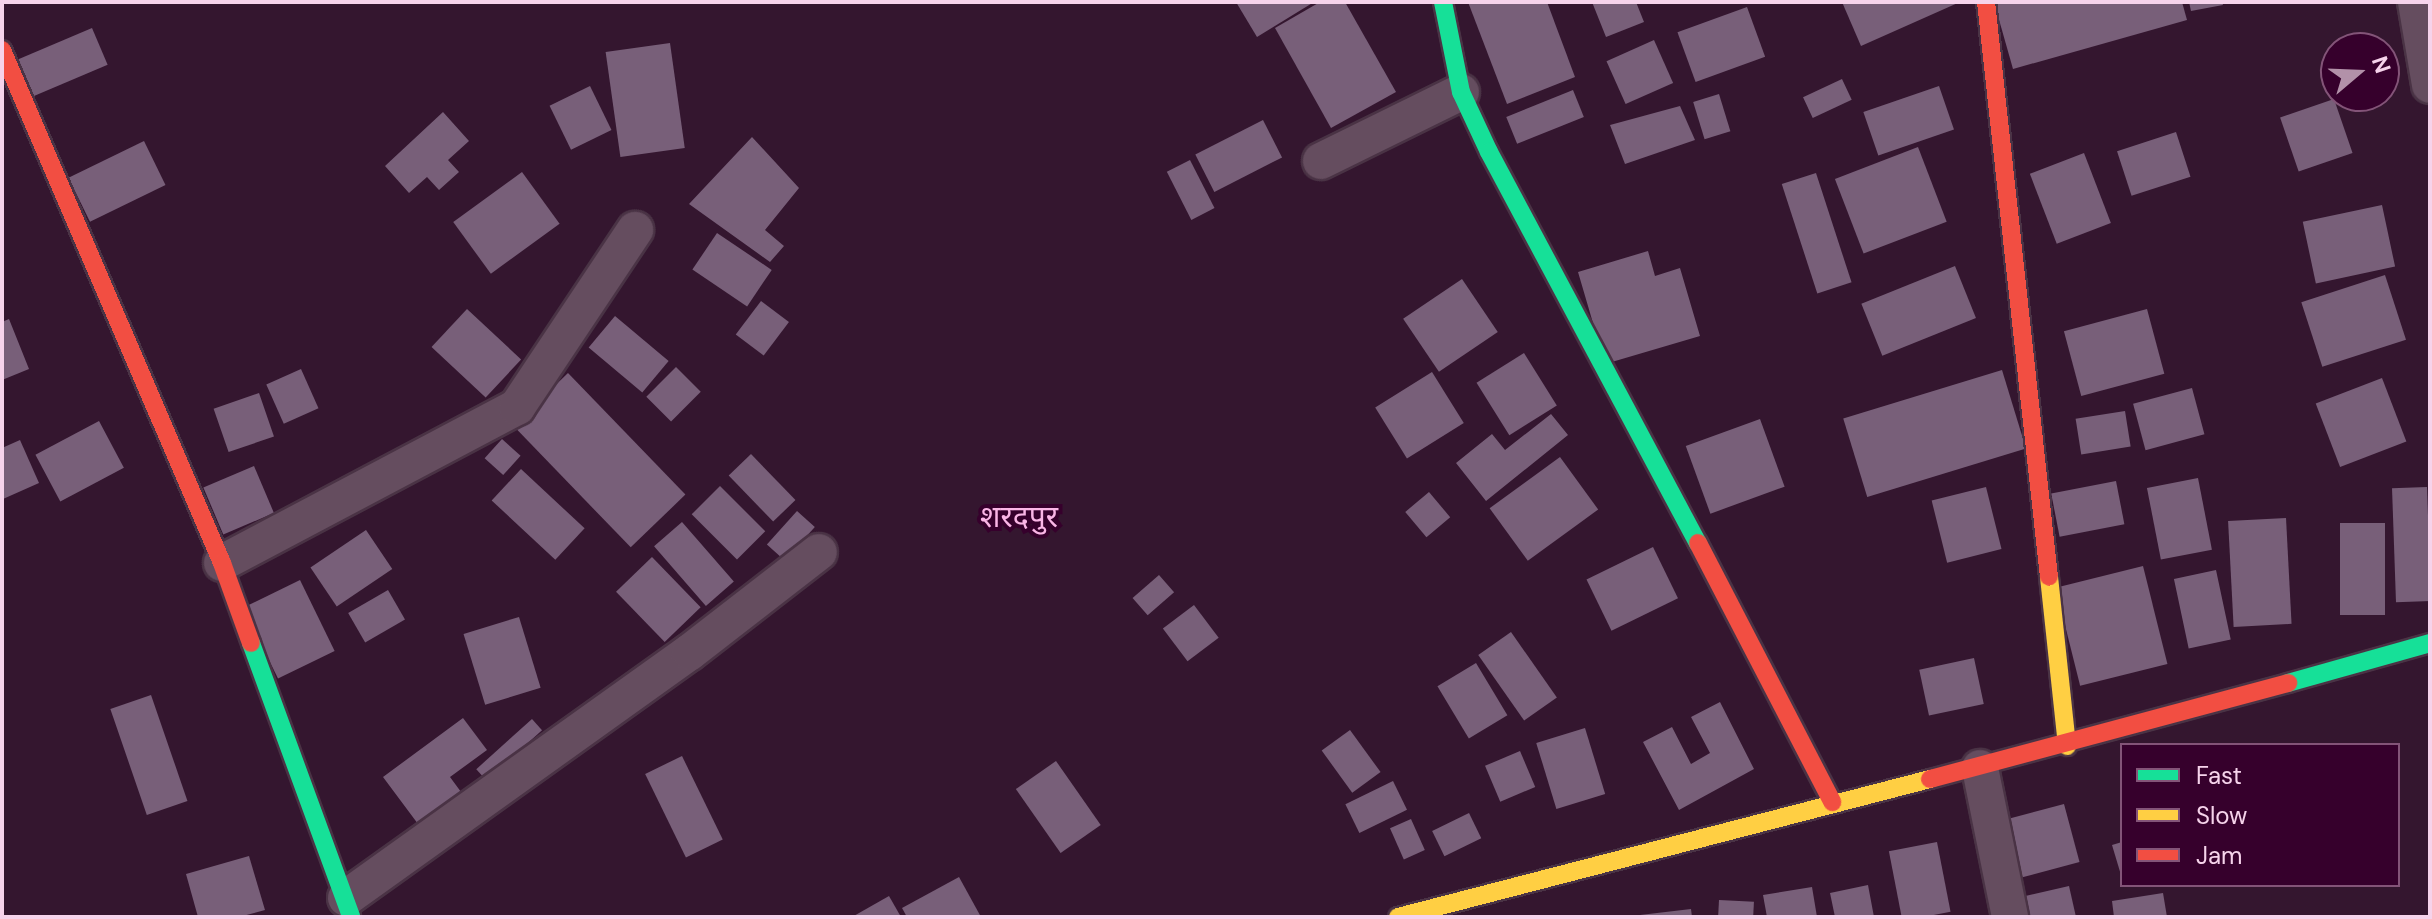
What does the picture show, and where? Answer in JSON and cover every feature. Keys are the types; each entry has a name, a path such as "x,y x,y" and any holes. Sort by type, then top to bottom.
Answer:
{"street":[{"path":"1443,2 1461,92 1810,752 1832,802"},
{"path":"1986,2 2067,746"},
{"path":"2416,2 2430,85"},
{"path":"2,50 222,563 348,908 819,552"},
{"path":"1321,161 1461,92"},
{"path":"222,563 517,407 635,230"},
{"path":"1398,917 1478,906 1832,802 2067,746 2430,643"},
{"path":"1980,768 2010,917"}],"building":[{"path":"1236,2 1314,2 1257,37"},
{"path":"1320,2 1345,2 1396,92 1331,128 1275,28"},
{"path":"1468,2 1547,2 1575,77 1507,104"},
{"path":"1592,2 1636,2 1644,22 1606,37"},
{"path":"1842,2 1960,2 1861,46"},
{"path":"1994,2 2182,2 2187,20 2013,69"},
{"path":"2189,2 2222,2 2223,5 2191,11"},
{"path":"1747,7 1765,57 1696,82 1677,32"},
{"path":"92,28 108,65 34,96 18,59"},
{"path":"1654,40 1673,83 1626,104 1606,61"},
{"path":"670,43 685,148 620,157 606,52"},
{"path":"1842,79 1852,100 1813,118 1803,97"},
{"path":"590,86 611,130 571,150 550,106"},
{"path":"1939,86 1954,129 1878,156 1863,112"},
{"path":"1573,90 1584,117 1517,144 1506,117"},
{"path":"1719,94 1730,131 1705,139 1693,102"},
{"path":"2320,104 2320,112 2338,112 2353,153 2299,171 2280,118"},
{"path":"1680,106 1695,140 1625,164 1610,125"},
{"path":"443,112 469,141 448,160 459,172 439,190 427,177 409,193 385,166"},
{"path":"1263,120 1282,157 1214,192 1195,155"},
{"path":"2176,132 2191,177 2132,196 2117,151"},
{"path":"752,137 799,188 765,230 784,246 770,262 689,204"},
{"path":"144,141 165,185 90,222 69,178"},
{"path":"1918,147 1947,222 1864,254 1835,179"},
{"path":"2084,153 2111,223 2057,244 2030,174"},
{"path":"1190,160 1215,208 1191,220 1167,172"},
{"path":"522,172 560,224 491,274 453,222"},
{"path":"1816,173 1852,282 1817,293 1782,184"},
{"path":"2382,205 2395,267 2316,283 2303,222"},
{"path":"717,233 772,270 747,306 692,269"},
{"path":"1648,251 1655,276 1680,268 1700,336 1605,364 1578,272"},
{"path":"1955,266 1976,318 1882,356 1861,304"},
{"path":"2385,275 2406,340 2322,367 2301,302"},
{"path":"1462,279 1498,332 1439,372 1403,319"},
{"path":"761,301 789,322 764,356 736,335"},
{"path":"467,309 521,359 486,397 432,347"},
{"path":"2147,309 2164,374 2081,396 2064,331"},
{"path":"615,316 669,361 642,392 589,347"},
{"path":"9,319 29,369 2,380 2,322"},
{"path":"1524,353 1557,406 1509,435 1477,383"},
{"path":"676,367 701,392 671,421 646,397"},
{"path":"301,369 318,408 284,424 266,384"},
{"path":"2002,370 2026,448 1867,497 1843,419"},
{"path":"1432,372 1464,423 1407,458 1375,408"},
{"path":"568,373 685,495 631,547 513,426"},
{"path":"2382,378 2406,441 2340,467 2316,403"},
{"path":"2192,388 2204,434 2146,450 2133,404"},
{"path":"259,393 274,436 229,452 214,409"},
{"path":"2125,411 2131,447 2081,454 2076,419"},
{"path":"1551,414 1568,435 1486,501 1456,463 1492,434 1505,450"},
{"path":"1760,419 1785,487 1710,514 1686,446"},
{"path":"99,421 124,468 60,502 35,455"},
{"path":"502,439 521,456 503,475 485,458"},
{"path":"20,440 39,483 3,499 2,448"},
{"path":"751,454 795,500 773,522 729,476"},
{"path":"1560,457 1598,510 1528,561 1490,508"},
{"path":"254,466 274,513 223,534 203,487"},
{"path":"521,469 585,528 555,560 492,500"},
{"path":"2198,478 2212,550 2161,560 2147,488"},
{"path":"2116,481 2124,524 2060,537 2051,494"},
{"path":"720,486 765,531 737,560 692,514"},
{"path":"1986,487 2001,549 1947,563 1932,501"},
{"path":"2427,487 2430,601 2396,602 2392,488"},
{"path":"1429,492 1450,517 1426,537 1405,512"},
{"path":"797,511 815,527 785,561 767,544"},
{"path":"2286,518 2292,624 2234,627 2228,521"},
{"path":"682,522 734,582 706,606 654,546"},
{"path":"2340,523 2385,523 2385,615 2340,615"},
{"path":"366,530 392,569 337,606 310,567"},
{"path":"1653,547 1678,598 1611,631 1586,579"},
{"path":"652,557 701,607 665,642 616,592"},
{"path":"2143,566 2167,664 2080,686 2056,588"},
{"path":"2216,570 2231,639 2189,648 2174,579"},
{"path":"1159,575 1174,592 1148,615 1133,598"},
{"path":"300,580 335,651 278,679 243,608"},
{"path":"388,590 405,619 365,642 348,613"},
{"path":"1194,605 1219,638 1188,661 1163,628"},
{"path":"519,617 541,688 485,705 464,634"},
{"path":"1511,632 1557,698 1524,720 1478,655"},
{"path":"1974,658 1984,704 1929,716 1919,670"},
{"path":"1476,663 1507,715 1469,738 1437,686"},
{"path":"151,695 187,801 147,815 110,709"},
{"path":"1720,702 1754,769 1679,810 1643,742 1672,727 1691,764 1710,753 1691,717"},
{"path":"463,718 487,750 450,777 464,796 421,828 383,777"},
{"path":"532,719 542,730 486,780 476,769"},
{"path":"1585,728 1605,794 1556,809 1536,743"},
{"path":"1350,730 1381,772 1352,793 1322,751"},
{"path":"1520,751 1535,787 1500,802 1485,766"},
{"path":"682,756 723,840 686,858 645,774"},
{"path":"1056,761 1101,825 1061,853 1016,789"},
{"path":"1393,781 1407,810 1359,833 1345,804"},
{"path":"2064,804 2080,862 2014,880 1998,822"},
{"path":"1469,813 1481,838 1444,856 1432,831"},
{"path":"1411,819 1425,850 1404,859 1390,828"},
{"path":"1937,842 1951,912 1902,917 1889,851"},
{"path":"2120,843 2120,872 2112,845"},
{"path":"249,856 265,910 239,917 198,917 186,874"},
{"path":"959,877 981,917 907,917 902,908"},
{"path":"1868,885 1874,917 1835,917 1830,893"},
{"path":"2069,886 2076,917 2025,917 2021,897"},
{"path":"1812,887 1817,917 1767,917 1763,895"},
{"path":"2163,893 2167,917 2114,917 2112,901"},
{"path":"889,896 901,917 852,917"},
{"path":"1719,900 1754,902 1753,917 1718,917"},
{"path":"1691,909 1692,917 1640,917 1640,915"}],"traffic: fast":[{"path":"1443,2 1461,92 1489,152 1698,543"},
{"path":"251,643 351,917"},
{"path":"2288,683 2430,643"}],"traffic: slow":[{"path":"2049,577 2067,746"},
{"path":"1398,917 1930,779"}],"traffic: jam":[{"path":"1986,2 2049,577"},
{"path":"2,50 222,563 251,643"},
{"path":"1698,543 1832,802"},
{"path":"1930,779 2288,683"}],"district":[{"name":"शरदपुर","path":"1019,517"}]}
